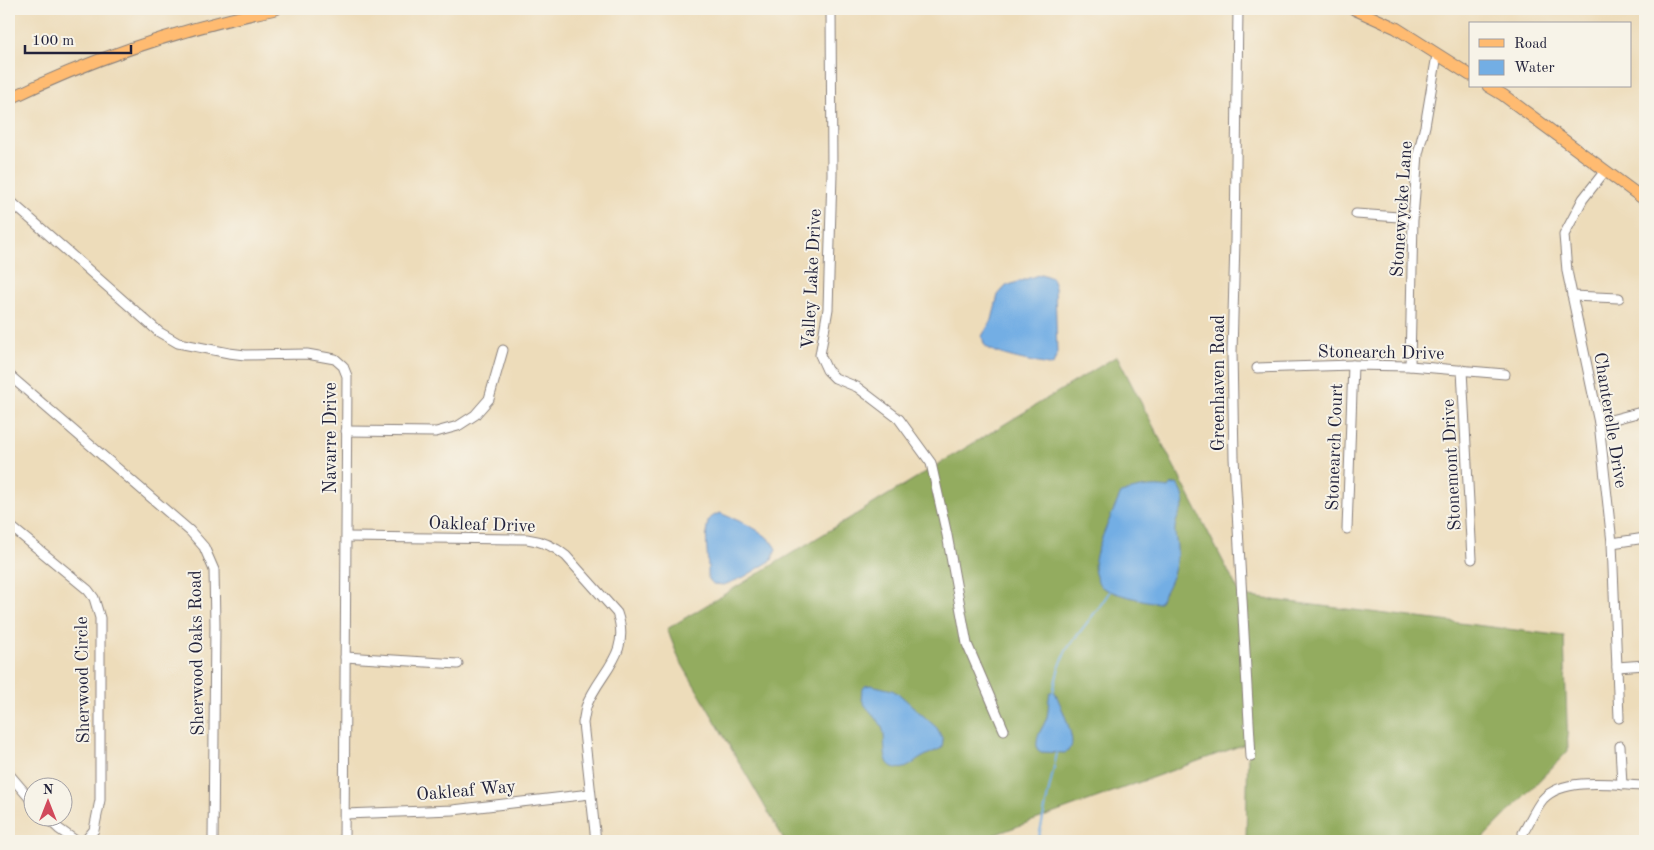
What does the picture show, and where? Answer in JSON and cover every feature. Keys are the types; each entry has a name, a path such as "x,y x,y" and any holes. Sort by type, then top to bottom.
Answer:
{"main road":[{"path":"9,100 44,82 137,47 238,17 276,9"},
{"path":"1354,9 1396,28 1469,74"},
{"path":"1491,88 1645,200"}],"street":[{"name":"Valley Lake Drive","path":"831,9 832,174 829,299 820,355 827,370 835,378 857,387 899,419 931,463 947,535 967,644 1004,730"},
{"name":"Greenhaven Road","path":"1238,9 1232,353 1234,458 1251,757"},
{"name":"Stonewycke Lane","path":"1410,366 1413,218 1418,154 1425,126 1437,55"},
{"name":"Chanterelle Drive","path":"1605,171 1583,199 1564,235 1566,272 1599,423 1612,543 1619,718"},
{"name":"Navarre Drive","path":"9,200 159,332 178,343 237,354 307,354 336,359 343,366 347,376 344,841"},
{"path":"1356,214 1413,218"},
{"path":"1572,296 1619,298"},
{"path":"346,431 436,432 458,426 475,415 489,399 503,350"},
{"name":"Stonearch Drive","path":"1256,368 1353,365 1410,366 1506,374"},
{"name":"Stonearch Court","path":"1347,529 1353,365"},
{"name":"Stonemont Drive","path":"1462,370 1472,559"},
{"name":"Sherwood Oaks Road","path":"9,375 190,531 209,556 214,570 216,625 213,841"},
{"path":"1599,423 1645,411"},
{"name":"Sherwood Circle","path":"9,525 88,590 94,598 100,618 100,800 94,830 85,841"},
{"name":"Oakleaf Drive","path":"347,537 527,539 549,544 566,556 617,613 622,634 620,645 587,706 583,723 596,841"},
{"path":"1612,543 1645,538"},
{"path":"345,658 458,664"},
{"path":"1617,667 1645,665"},
{"path":"1620,746 1622,785"},
{"path":"9,774 22,789"},
{"path":"1523,833 1544,799 1560,788 1577,784 1645,786"},
{"name":"Oakleaf Way","path":"345,814 453,810 590,794"},
{"path":"58,828 76,841"}],"green space":[{"path":"1117,356 1241,596 1564,636 1568,751 1480,841 1246,841 1248,743 977,841 785,841 679,659 667,629"}],"water":[{"path":"1041,274 1052,278 1055,287 1057,354 1053,365 995,352 984,344 982,336 992,320 998,295 1006,286"},
{"path":"1177,484 1182,491 1184,502 1175,528 1176,563 1159,603 1128,597 1104,588 1100,585 1095,574 1095,559 1121,493 1145,488 1169,488 1171,485"},
{"path":"720,513 759,531 772,542 776,549 772,560 744,577 724,585 713,584 708,578 707,527 710,519"},
{"path":"871,685 892,690 899,694 937,728 943,740 942,748 901,769 889,764 885,754 881,725 861,697 865,686"},
{"path":"1050,692 1055,692 1071,736 1071,747 1065,753 1041,752 1037,749 1038,736 1047,717"}],"waterway":[{"path":"1053,692 1066,650 1110,591"},
{"path":"1038,841 1057,753"}]}
